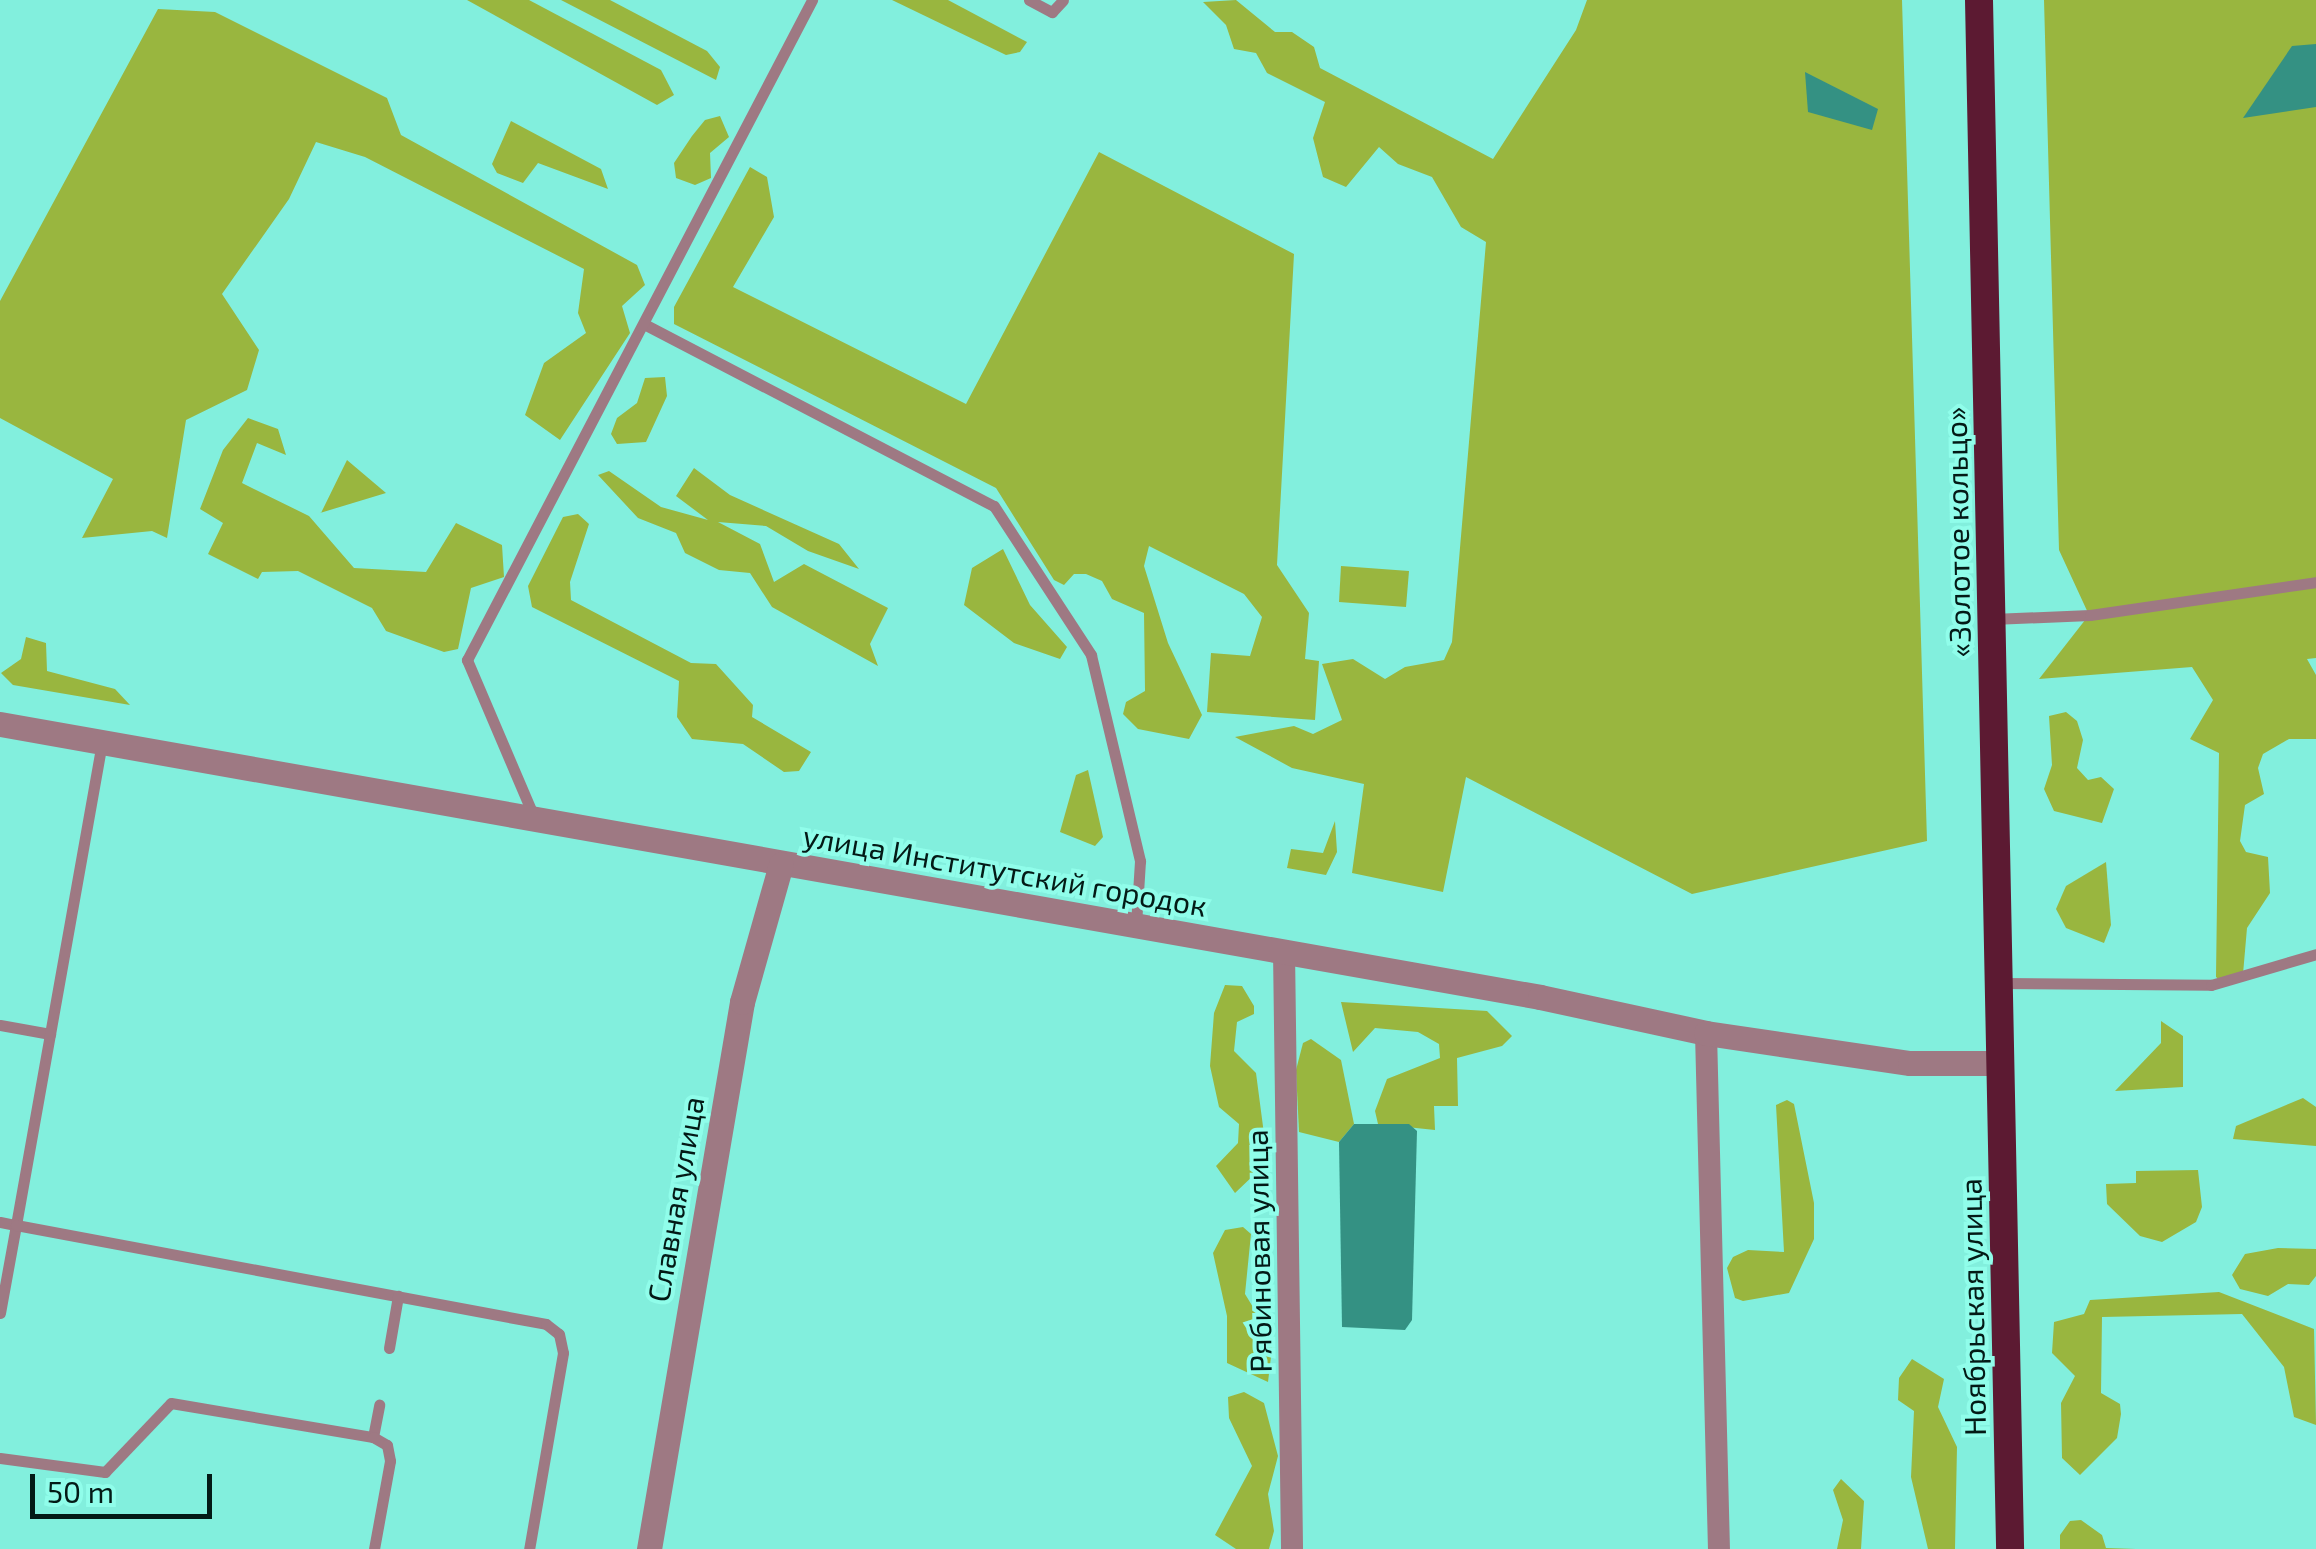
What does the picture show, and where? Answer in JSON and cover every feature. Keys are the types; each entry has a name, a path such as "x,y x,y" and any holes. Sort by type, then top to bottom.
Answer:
{"highway":[{"name":"«Золотое кольцо»","path":"1978,0 2000,1063"},
{"name":"Ноябрьская улица","path":"2000,1063 2010,1549"}],"street":[{"name":"улица Институтский городок","path":"0,724 1284,951 1706,1032 1910,1063 2000,1063"},
{"name":"Славная улица","path":"649,1549 742,1002 781,864"},
{"name":"Рябиновая улица","path":"1284,951 1292,1549"},
{"path":"1706,1032 1719,1549"}],"lane":[{"path":"536,821 467,660 812,0"},
{"path":"1030,0 1052,12 1063,0"},
{"path":"644,324 994,506 1091,655 1140,862 1136,925"},
{"path":"1992,618 2090,615 2316,582"},
{"path":"0,1313 102,742"},
{"path":"1997,983 2211,985 2316,954"},
{"path":"0,1025 50,1034"},
{"path":"0,1222 546,1324 559,1334 563,1353 529,1549"},
{"path":"389,1348 398,1296"},
{"path":"0,1458 104,1472 171,1403 373,1437 387,1445 390,1462 374,1549"},
{"path":"373,1437 379,1405"}],"green space":[{"path":"467,0 529,0 661,70 674,95 657,105"},
{"path":"561,0 610,0 707,51 720,67 716,80"},
{"path":"892,0 948,0 1027,42 1020,52 1006,55"},
{"path":"1236,0 1275,32 1292,32 1314,47 1320,68 1493,159 1576,30 1587,0 1902,0 1927,841 1692,894 1466,777 1443,892 1352,873 1364,784 1292,768 1235,737 1294,726 1313,734 1342,720 1322,664 1353,659 1385,679 1405,667 1444,660 1452,642 1486,242 1461,227 1432,177 1398,164 1379,147 1346,187 1323,177 1313,138 1325,102 1267,73 1256,53 1234,49 1226,25 1203,2"},
{"path":"2044,0 2316,0 2316,658 2307,659 2316,675 2316,739 2289,739 2263,754 2258,768 2264,794 2245,805 2240,841 2246,852 2268,857 2270,893 2247,928 2243,974 2225,984 2216,977 2219,753 2190,739 2213,700 2192,667 2039,679 2089,615 2059,550"},
{"path":"158,9 215,12 387,98 401,135 637,265 645,285 622,306 630,333 560,440 525,415 544,363 586,333 578,313 584,269 365,157 316,142 289,199 222,294 259,350 247,390 186,420 167,538 152,531 82,538 113,479 0,418 0,301"},
{"path":"720,116 729,137 710,153 711,178 695,185 676,178 674,163 692,136 705,120"},
{"path":"511,121 601,169 608,189 538,163 523,183 497,173 492,164"},
{"path":"1099,152 1294,254 1277,565 1309,613 1305,659 1319,661 1315,720 1207,712 1211,653 1250,656 1262,617 1244,594 1149,546 1144,566 1168,643 1202,715 1189,739 1138,729 1123,714 1126,702 1145,691 1144,613 1112,599 1102,581 1086,574 1074,574 1064,585 1054,580 996,488 674,324 674,307 750,167 767,177 774,217 733,287 966,404"},
{"path":"665,377 667,396 646,442 617,444 611,434 617,418 637,403 645,378"},
{"path":"248,418 278,429 286,455 257,443 242,483 309,516 354,568 426,572 456,523 502,545 504,577 471,588 458,649 444,652 386,631 372,608 298,571 262,572 258,579 208,554 223,523 200,509 223,450"},
{"path":"347,460 386,493 321,513"},
{"path":"694,468 730,495 839,544 859,569 808,551 766,526 718,522 760,544 774,582 804,564 888,608 870,644 878,666 772,607 750,573 719,570 685,553 676,533 638,518 598,475 609,471 661,507 708,520 676,496"},
{"path":"578,514 589,524 570,582 571,600 691,663 716,664 753,705 752,717 811,752 799,771 784,772 743,744 692,739 677,717 679,681 532,607 528,586 563,517"},
{"path":"1003,549 1030,605 1067,647 1060,659 1014,643 964,605 972,568"},
{"path":"1341,566 1409,571 1406,607 1339,602"},
{"path":"26,637 46,643 47,671 115,689 130,705 13,685 1,673 21,659"},
{"path":"2066,712 2077,721 2083,740 2077,768 2088,780 2101,777 2114,789 2102,823 2054,811 2044,789 2052,765 2049,716"},
{"path":"1088,770 1103,837 1095,846 1060,832 1076,775"},
{"path":"1335,821 1337,852 1326,875 1287,868 1291,849 1323,853"},
{"path":"2106,862 2111,925 2104,943 2066,928 2056,909 2066,886"},
{"path":"1225,985 1242,986 1254,1006 1254,1014 1237,1022 1234,1051 1256,1073 1264,1134 1257,1172 1235,1193 1216,1166 1238,1143 1239,1124 1219,1107 1210,1066 1214,1013"},
{"path":"1341,1002 1487,1011 1512,1036 1502,1046 1457,1058 1458,1106 1434,1106 1435,1130 1378,1124 1375,1111 1387,1079 1440,1058 1439,1044 1418,1032 1375,1028 1353,1052"},
{"path":"2161,1021 2183,1036 2183,1087 2115,1091 2161,1043"},
{"path":"1311,1039 1341,1060 1354,1124 1339,1142 1299,1132 1296,1070 1303,1043"},
{"path":"2303,1098 2316,1107 2316,1146 2233,1139 2236,1126"},
{"path":"1787,1100 1794,1104 1814,1203 1814,1239 1789,1293 1743,1301 1735,1298 1727,1268 1733,1257 1748,1250 1784,1252 1776,1105"},
{"path":"2198,1170 2202,1207 2196,1222 2162,1242 2140,1236 2107,1204 2106,1184 2136,1183 2136,1171"},
{"path":"1243,1227 1251,1234 1245,1294 1273,1340 1268,1382 1227,1363 1227,1316 1213,1253 1225,1230"},
{"path":"2278,1248 2316,1249 2316,1276 2309,1285 2288,1284 2268,1296 2240,1289 2232,1275 2245,1254"},
{"path":"2219,1292 2314,1329 2316,1425 2294,1417 2284,1367 2242,1314 2102,1317 2101,1393 2120,1404 2121,1414 2117,1438 2080,1475 2062,1458 2061,1403 2075,1376 2052,1353 2054,1322 2084,1314 2090,1300"},
{"path":"1912,1359 1944,1379 1938,1407 1957,1447 1955,1549 1928,1549 1911,1477 1914,1411 1898,1400 1899,1378"},
{"path":"1244,1392 1264,1403 1278,1456 1268,1494 1274,1531 1269,1549 1236,1549 1215,1535 1252,1466 1229,1418 1228,1397"},
{"path":"1841,1479 1864,1501 1861,1549 1837,1549 1843,1520 1833,1490"},
{"path":"2081,1520 2102,1535 2106,1548 2136,1549 2060,1549 2060,1535 2070,1521"}],"water":[{"path":"2316,44 2316,107 2243,118 2292,46"},
{"path":"1805,72 1878,109 1872,130 1808,112"},
{"path":"1354,1124 1409,1124 1417,1131 1412,1320 1405,1330 1342,1327 1339,1142"}]}
